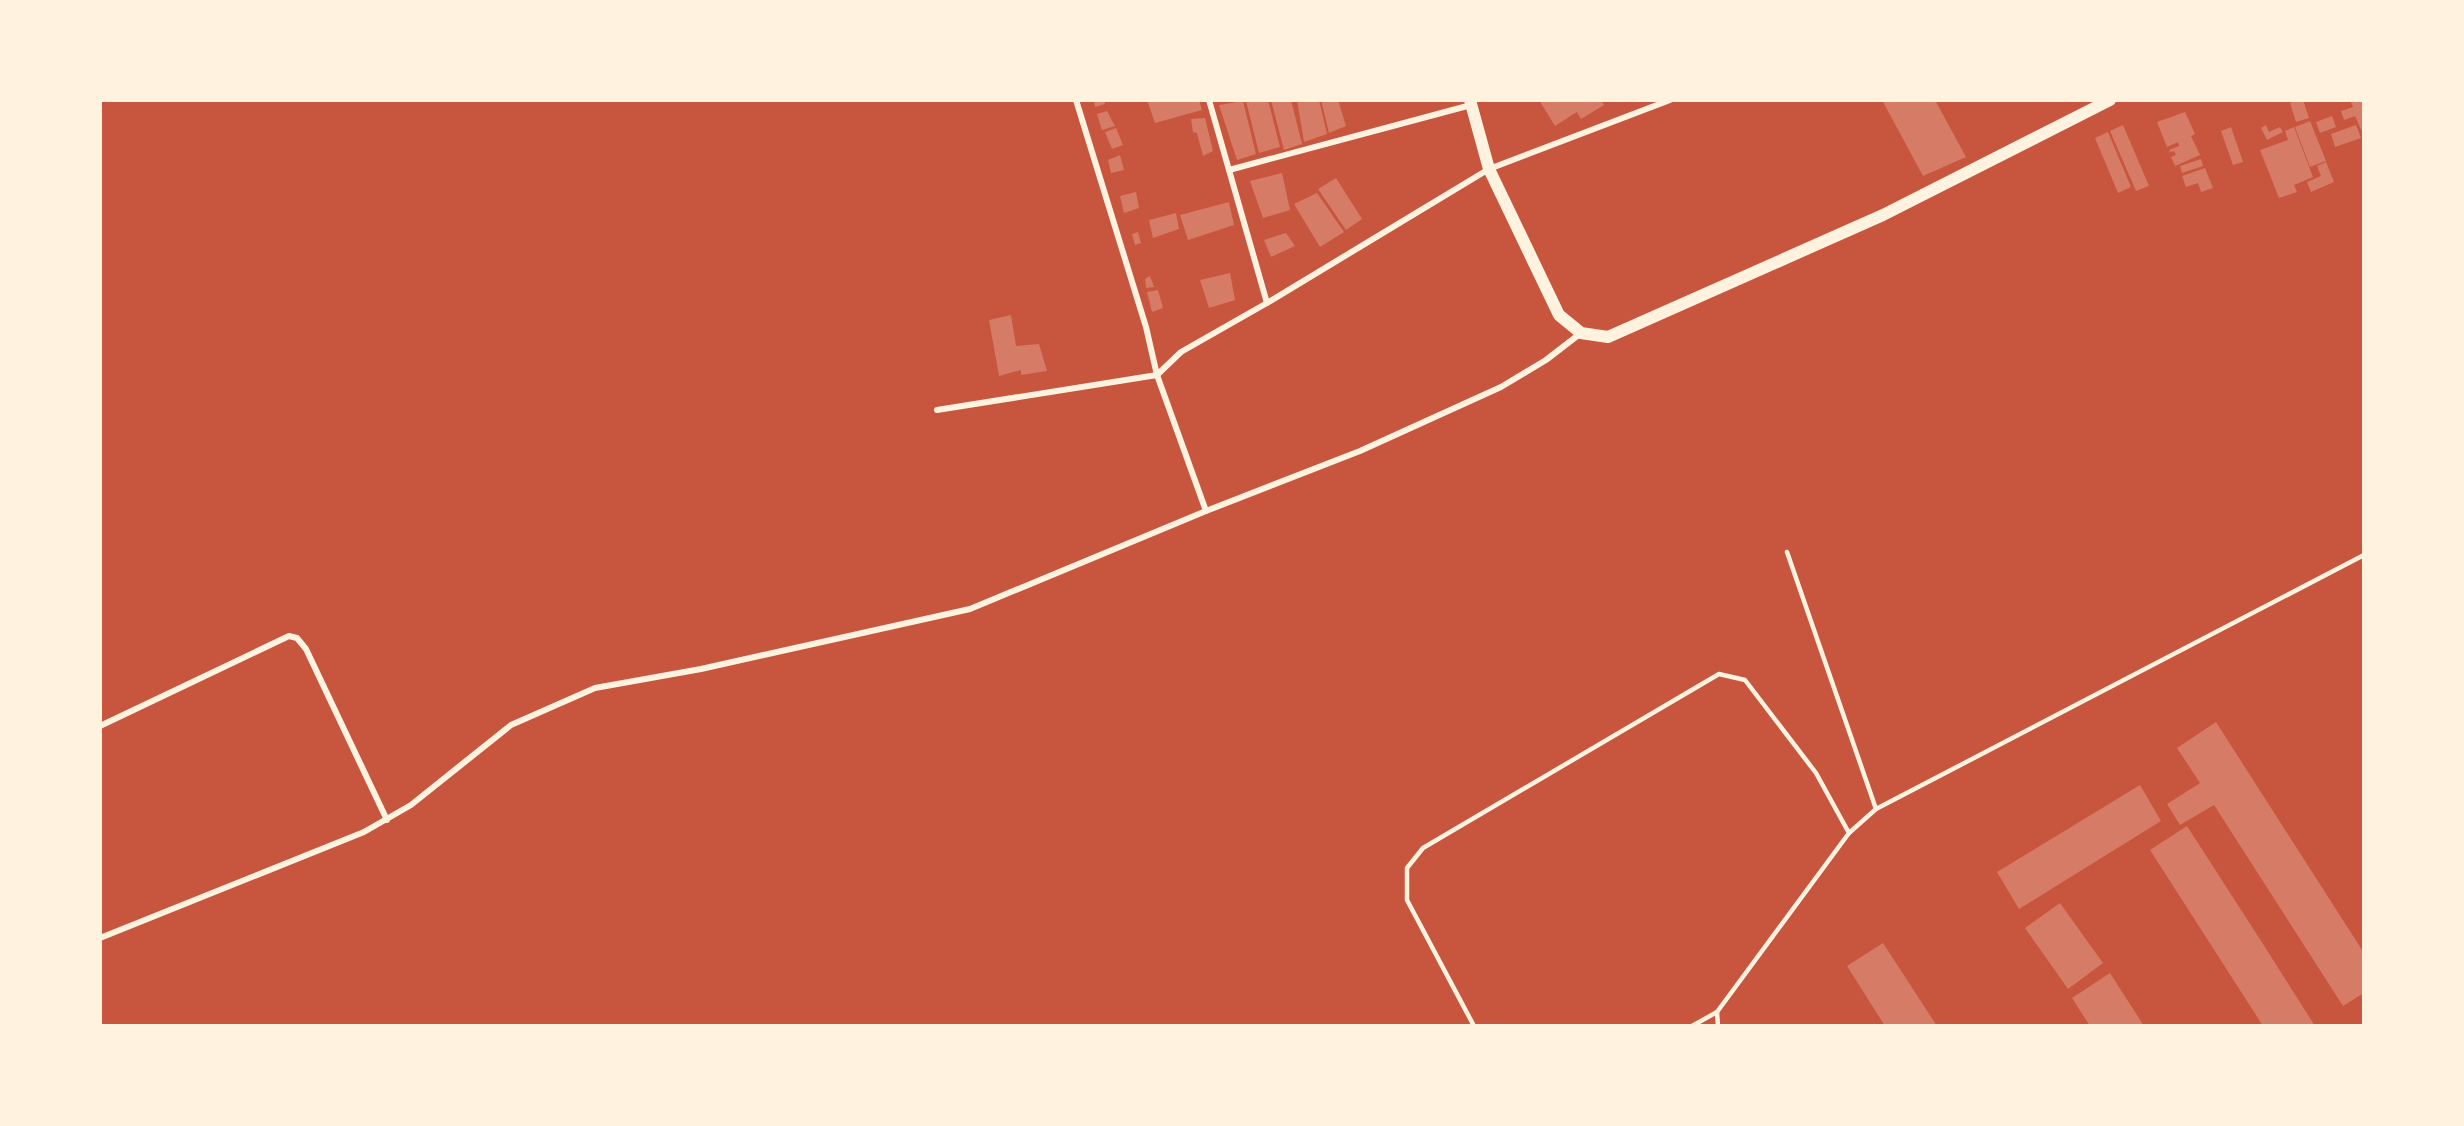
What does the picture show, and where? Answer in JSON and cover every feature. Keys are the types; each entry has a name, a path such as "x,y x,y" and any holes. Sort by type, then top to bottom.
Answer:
{"main road":[{"path":"1471,103 1490,169 1559,315 1581,333 1608,337 1883,215 2110,100"}],"street":[{"path":"1076,100 1146,327 1157,375 1206,511"},
{"path":"1209,100 1267,303"},
{"path":"938,410 1157,375 1181,352 1490,169 1670,100"},
{"path":"1229,170 1471,103"},
{"path":"100,938 363,832 387,820 411,805 512,725 595,688 701,669 970,609 1206,511 1360,451 1501,387 1546,360 1581,333"},
{"path":"100,726 289,636 297,638 306,649 387,820"}],"lane":[{"path":"1787,552 1875,809"},
{"path":"1692,1026 1718,1012 1849,833 1875,809 2364,555"},
{"path":"1474,1026 1407,900 1407,868 1423,848 1719,674 1745,680 1816,773 1849,833"},
{"path":"1718,1012 1718,1026"}],"building":[{"path":"1094,100 1104,100 1105,104 1095,107"},
{"path":"1147,100 1199,100 1202,110 1155,123"},
{"path":"1268,100 1280,147 1259,153 1246,101"},
{"path":"1271,100 1291,100 1302,144 1284,150"},
{"path":"1297,100 1319,100 1327,134 1304,142"},
{"path":"1321,100 1338,100 1346,126 1329,133"},
{"path":"1539,100 1601,100 1604,105 1581,119 1577,112 1555,126"},
{"path":"1882,100 1935,100 1966,157 1923,176"},
{"path":"2303,100 2309,118 2296,122 2290,103"},
{"path":"2364,100 2364,129 2361,130 2355,116 2344,120 2341,111 2353,107 2351,102"},
{"path":"1243,101 1256,154 1237,160 1219,105"},
{"path":"1107,111 1115,126 1102,130 1097,114"},
{"path":"2185,112 2195,134 2191,136 2200,155 2175,166 2171,157 2176,155 2174,151 2169,150 2179,146 2178,142 2167,147 2157,122"},
{"path":"2332,116 2336,127 2320,133 2316,122"},
{"path":"1205,118 1213,151 1203,156 1197,133 1193,132 1191,119"},
{"path":"2310,121 2326,161 2310,167 2295,127"},
{"path":"2123,125 2149,186 2136,191 2110,131"},
{"path":"2266,125 2269,132 2280,127 2283,132 2267,140 2261,128"},
{"path":"2356,125 2361,138 2335,147 2331,134"},
{"path":"2231,127 2243,162 2233,165 2221,131"},
{"path":"2294,127 2313,177 2294,185 2297,192 2279,198 2260,150 2288,140 2285,131"},
{"path":"1116,128 1123,145 1112,149 1105,132"},
{"path":"2108,132 2131,187 2118,193 2095,138"},
{"path":"1120,155 1124,170 1111,173 1108,160"},
{"path":"2201,159 2203,166 2182,173 2180,166"},
{"path":"2326,162 2334,182 2311,192 2307,182 2321,176 2317,166"},
{"path":"2205,168 2213,188 2201,192 2198,183 2186,187 2182,176"},
{"path":"1282,173 1290,210 1263,218 1250,181"},
{"path":"1336,178 1362,219 1346,230 1318,189"},
{"path":"1136,192 1139,208 1124,213 1120,196"},
{"path":"1317,193 1344,232 1320,247 1294,204"},
{"path":"1229,202 1234,225 1188,240 1180,215"},
{"path":"1176,213 1179,229 1153,238 1149,220"},
{"path":"1138,232 1141,243 1135,245 1132,234"},
{"path":"1286,233 1295,246 1271,257 1264,240"},
{"path":"1230,273 1235,300 1209,308 1200,280"},
{"path":"1150,276 1154,287 1146,288 1145,279"},
{"path":"1158,290 1163,308 1152,312 1147,292"},
{"path":"1011,315 1016,346 1039,344 1047,371 1021,375 1021,370 999,376 989,320"},
{"path":"2216,722 2364,953 2364,993 2343,1006 2214,805 2180,825 2167,804 2200,783 2177,748"},
{"path":"2140,785 2161,821 2019,909 1997,872"},
{"path":"2187,826 2315,1026 2263,1026 2150,850"},
{"path":"2060,903 2103,963 2068,989 2025,928"},
{"path":"1883,943 1937,1026 1885,1026 1847,966"},
{"path":"2110,973 2144,1026 2090,1026 2072,998"}]}
